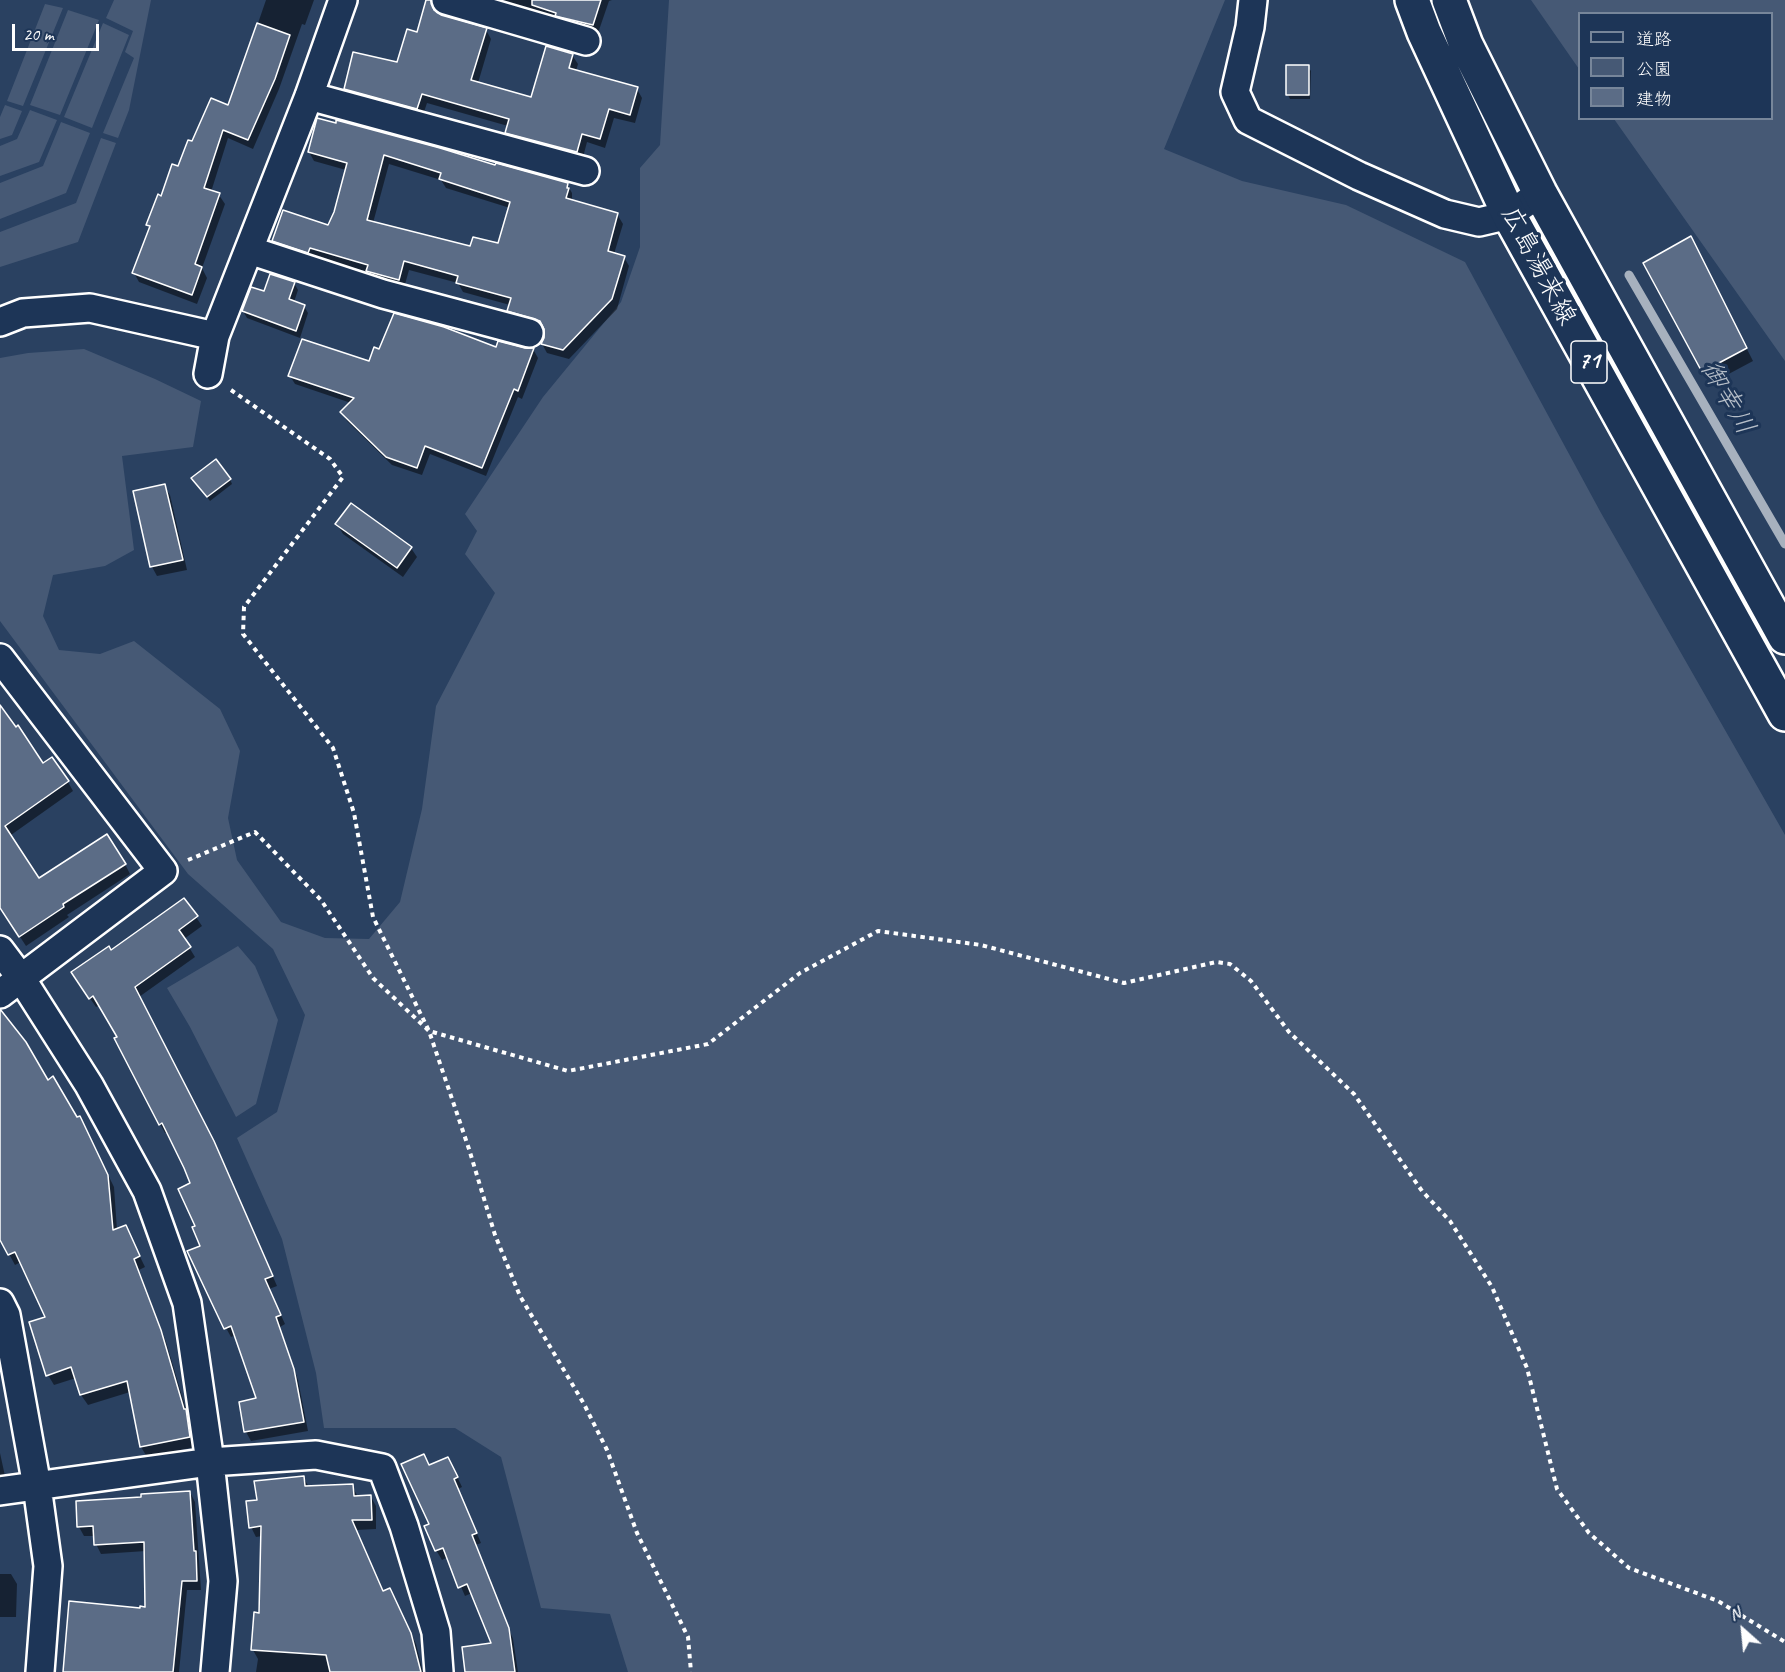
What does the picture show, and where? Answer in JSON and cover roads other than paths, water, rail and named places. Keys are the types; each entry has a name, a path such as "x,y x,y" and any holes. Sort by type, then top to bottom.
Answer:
{"main road":[{"name":"広島湯来線","path":"1412,0 1424,32 1509,214 1785,714"},
{"name":"広島湯来線","path":"1449,0 1466,45 1540,193 1785,637"}],"street":[{"path":"208,374 215,336 309,96 343,0"},
{"path":"446,0 586,41"},
{"path":"1253,0 1250,27 1235,92 1248,120 1359,176 1445,214 1479,222 1509,214 1540,193"},
{"path":"309,96 585,171"},
{"path":"249,250 383,294 529,333"},
{"path":"0,322 23,313 90,308 215,336"},
{"path":"0,658 163,870 11,986"},
{"path":"0,950 11,986 88,1085 147,1191 187,1303 210,1462 223,1581 215,1672"},
{"path":"0,1303 6,1315 37,1486 48,1566 40,1672"},
{"path":"0,1491 210,1462 316,1455 382,1468 404,1526 436,1632 439,1672"}],"waterway":[{"name":"御幸川","path":"1629,275 1785,544"}]}
